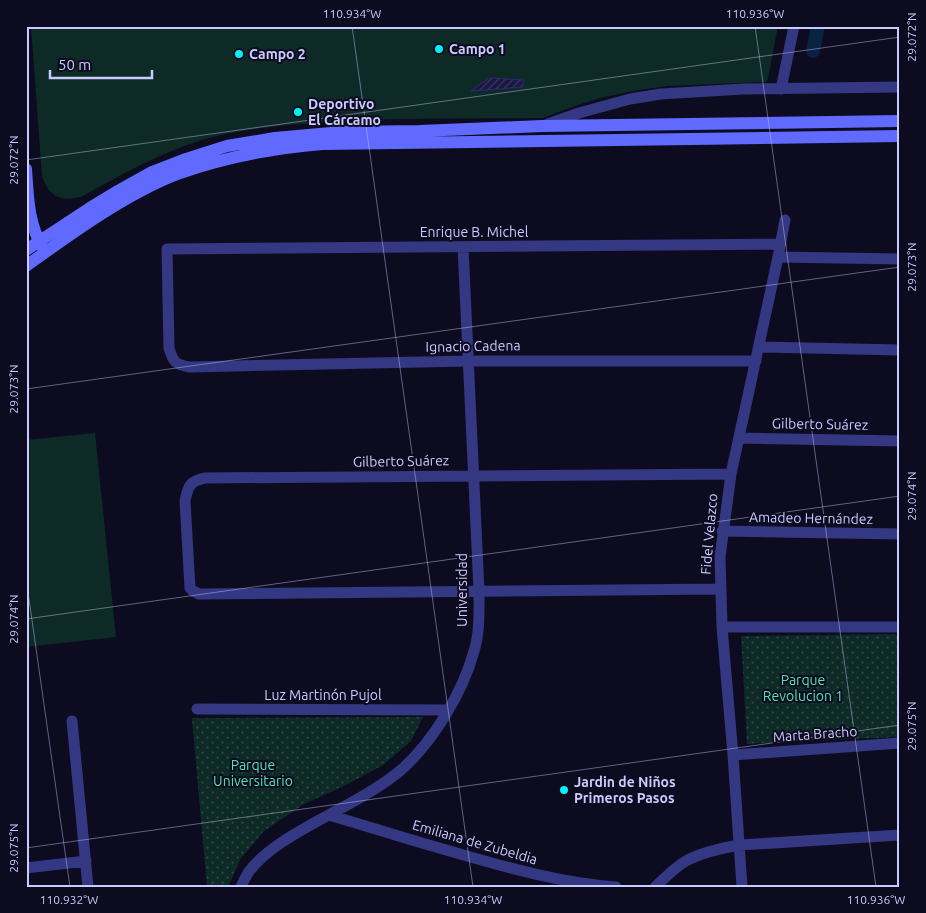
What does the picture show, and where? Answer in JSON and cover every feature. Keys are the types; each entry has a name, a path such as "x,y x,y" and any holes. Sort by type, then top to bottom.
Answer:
{"main road":[{"path":"26,266 65,224 152,172 227,146 275,138 320,134 542,126 900,122"},
{"path":"26,250 42,247 144,190 179,174 221,160 295,146 370,143 900,136"},
{"path":"26,169 31,218 42,247"}],"street":[{"path":"781,89 794,26"},
{"path":"542,126 630,99 696,92 900,87"},
{"name":"Fidel Velazco","path":"742,887 719,566 722,531 731,474 785,220"},
{"name":"Enrique B. Michel","path":"190,367 175,362 169,348 167,249 781,244"},
{"name":"Universidad","path":"241,887 249,872 266,854 293,835 365,795 401,770 425,746 464,680 474,651 479,623 479,591 463,247"},
{"path":"778,258 900,259"},
{"path":"759,347 900,350"},
{"name":"Ignacio Cadena","path":"190,367 468,361 756,361"},
{"name":"Gilberto Suárez","path":"739,438 900,441"},
{"name":"Gilberto Suárez","path":"479,591 199,594 190,588 185,500 187,492 190,484 205,478 731,474"},
{"name":"Amadeo Hernández","path":"722,531 900,534"},
{"path":"479,591 720,589"},
{"path":"722,627 900,627"},
{"name":"Luz Martinón Pujol","path":"197,709 448,710"},
{"path":"72,721 88,887"},
{"name":"Marta Bracho","path":"733,755 900,743"},
{"name":"Emiliana de Zubeldia","path":"329,815 506,868 540,876 616,887"},
{"path":"655,887 685,861 706,852 740,844 900,835"},
{"path":"26,868 86,861"}],"green space":[{"name":"Deportivo El Cárcamo","path":"31,26 778,26 768,78 765,82 667,86 633,91 600,98 543,118 361,120 249,130 184,146 111,180 83,196 69,199 52,193 42,176"},
{"path":"95,433 116,637 26,647 26,440"},
{"name":"Parque Revolucion 1","path":"900,634 900,737 747,744 741,636"},
{"name":"Parque Universitario","path":"423,717 411,741 383,765 344,786 304,804 264,831 241,858 228,887 207,887 192,718"}],"building":[{"path":"489,78 523,80 523,87 471,91"}],"waterway":[{"path":"813,51 818,26"}],"place":[{"name":"Campo 1","path":"439,49"},
{"name":"Campo 2","path":"239,54"},
{"name":"Deportivo El Cárcamo","path":"298,112"},
{"name":"Jardin de Niños Primeros Pasos","path":"564,790"}]}
